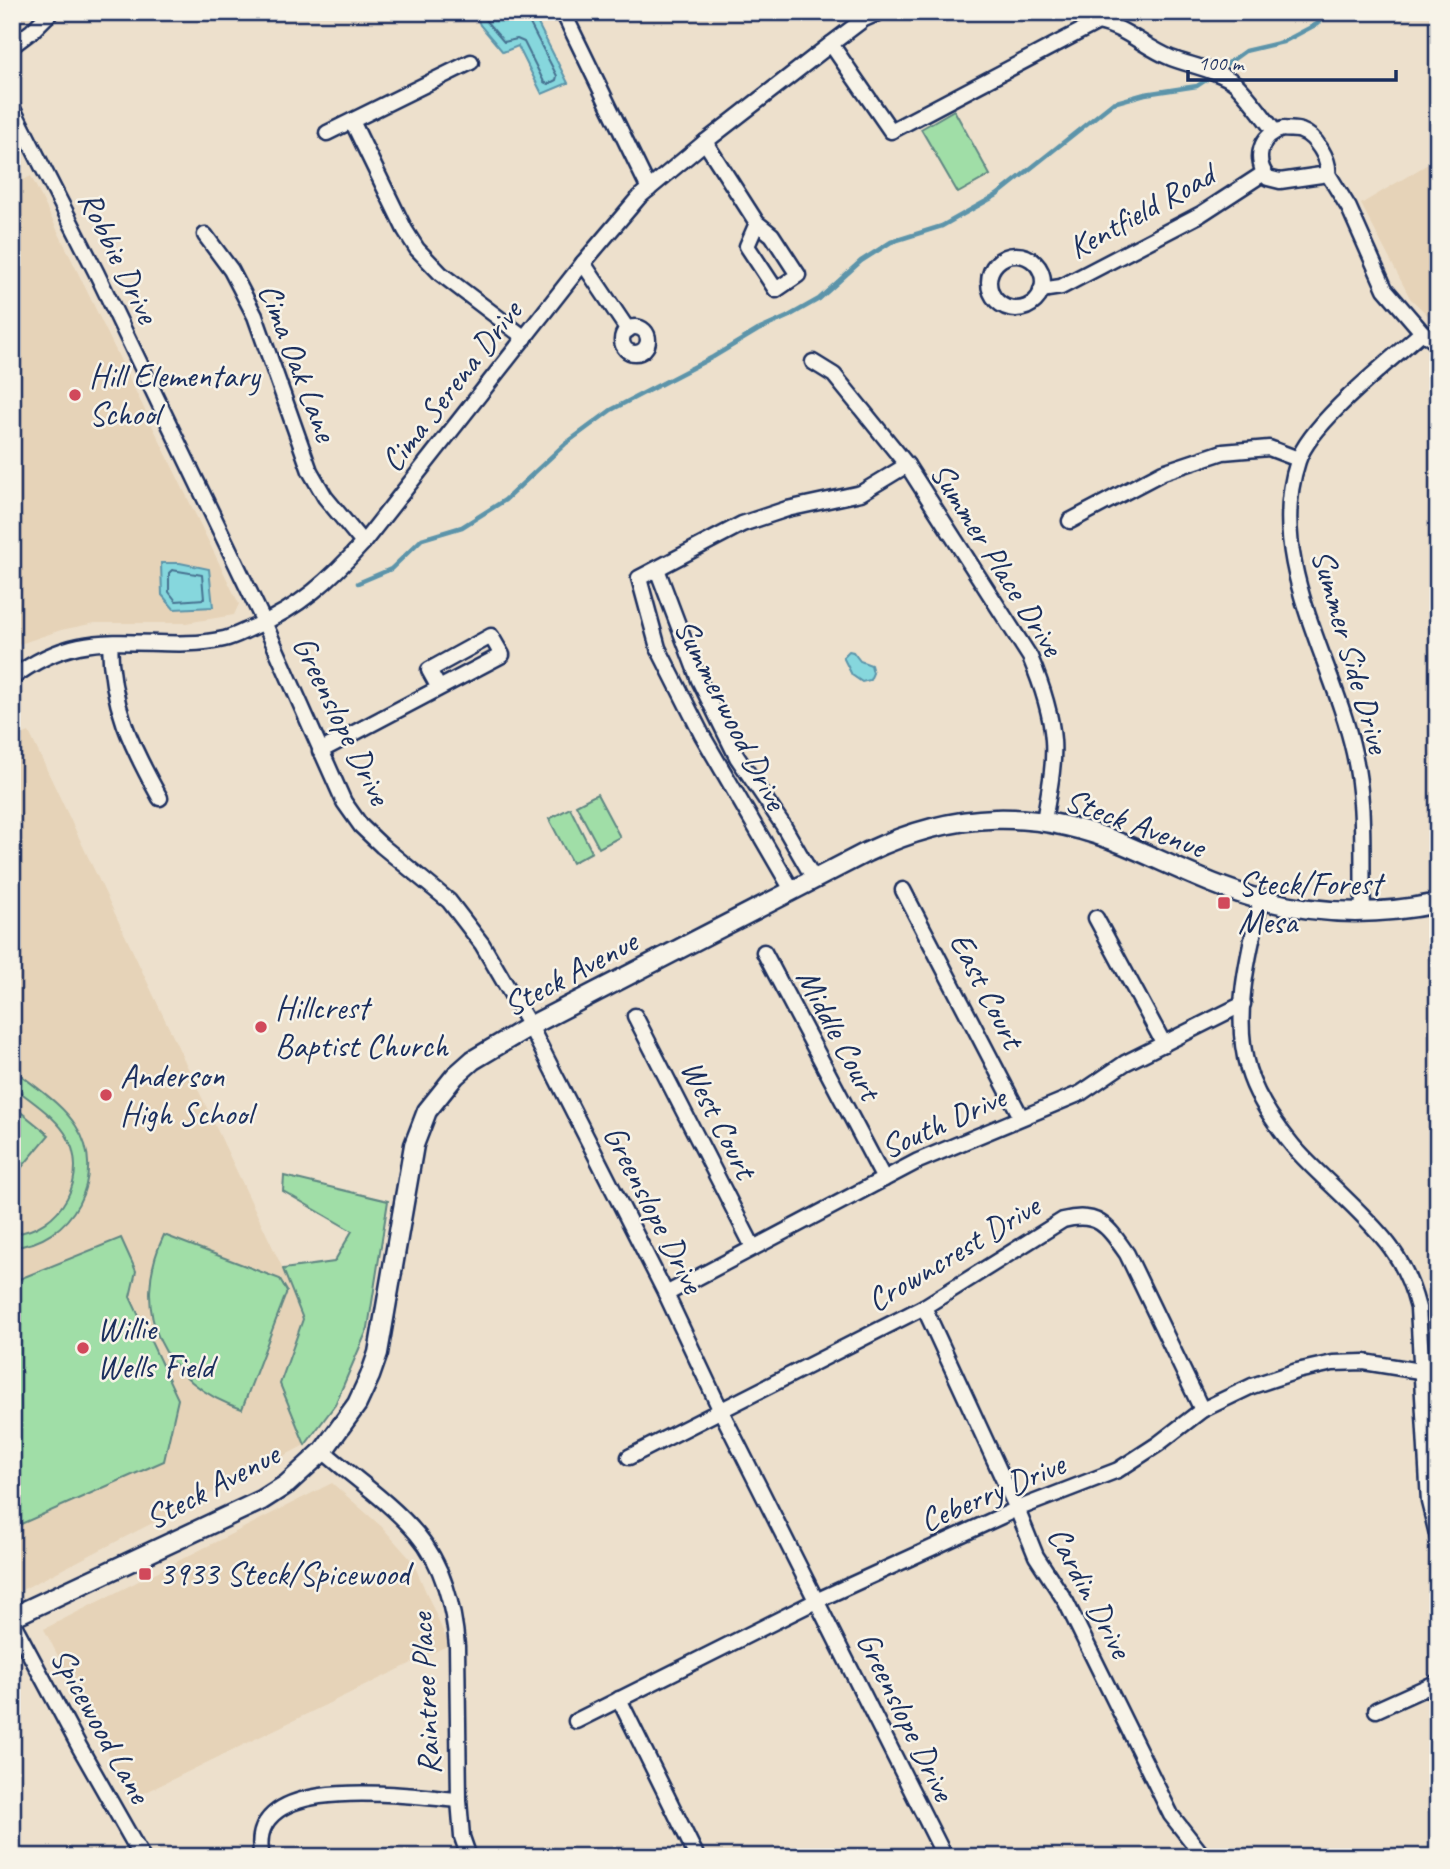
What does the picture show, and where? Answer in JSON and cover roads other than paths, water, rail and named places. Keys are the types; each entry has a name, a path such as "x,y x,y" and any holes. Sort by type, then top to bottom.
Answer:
{"street":[{"path":"12,46 51,12"},
{"path":"563,12 649,189"},
{"name":"Cima Serena Drive","path":"12,678 30,665 53,654 80,646 110,643 188,644 225,639 264,622 313,594 363,543 622,216 649,189 705,142 864,19 880,12"},
{"path":"831,44 891,131 1098,22 1111,24 1140,43 1171,58 1198,66 1234,82 1271,127 1301,131 1312,138 1327,161 1328,174 1349,208 1385,289 1422,332 1438,344"},
{"path":"327,133 471,62"},
{"name":"Robbie Drive","path":"12,107 97,274 264,622"},
{"path":"352,121 417,250 441,274 525,338"},
{"path":"1271,127 1260,153 1268,178 1280,181 1328,174"},
{"path":"705,142 757,223"},
{"name":"Kentfield Road","path":"1041,290 1061,287 1201,214 1265,173"},
{"name":"Cima Oak Lane","path":"205,235 231,270 255,316 310,471 325,497 363,543"},
{"path":"583,263 628,330"},
{"name":"Summer Side Drive","path":"1363,911 1364,834 1361,788 1353,749 1293,568 1289,533 1291,497 1298,459 1316,431 1341,404 1422,332"},
{"name":"Summer Place Drive","path":"813,362 834,375 907,466 1019,638 1039,678 1054,743 1044,821"},
{"path":"1070,521 1163,472 1223,452 1269,448 1298,459"},
{"path":"657,569 742,524 787,509 861,493 907,466"},
{"name":"Summerwood Drive","path":"792,890 702,735 658,648 639,578 657,569 699,680 737,757 783,825 814,879"},
{"name":"Greenslope Drive","path":"264,622 344,802 361,826 449,901 482,944 530,1026 945,1857"},
{"path":"320,751 502,655 491,636 429,670 439,688"},
{"path":"110,643 114,692 121,717 141,764 160,798"},
{"name":"Steck Avenue","path":"12,1619 262,1500 287,1484 323,1451 357,1404 378,1353 414,1145 427,1111 447,1085 473,1060 530,1026 792,890 898,837 939,825 981,819 1044,821 1071,827 1122,844 1261,900 1332,911 1392,911 1438,903"},
{"name":"East Court","path":"903,890 1021,1117"},
{"path":"1261,900 1250,948 1243,1004 1243,1035 1248,1068 1259,1096 1294,1148 1376,1228 1394,1250 1411,1281 1431,1373 1429,1502 1438,1538"},
{"path":"1096,918 1164,1044"},
{"name":"Middle Court","path":"764,952 884,1179"},
{"name":"South Drive","path":"666,1294 918,1161 1081,1093 1125,1063 1243,1004"},
{"name":"West Court","path":"635,1016 753,1247"},
{"name":"Crowncrest Drive","path":"629,1457 924,1307 1063,1220 1081,1215 1097,1221 1113,1234 1126,1254 1202,1410"},
{"name":"Cardin Drive","path":"924,1307 1036,1556 1066,1602 1171,1815 1203,1857"},
{"name":"Ceberry Drive","path":"576,1721 818,1601 1017,1509 1118,1470 1202,1410 1252,1386 1297,1371 1333,1363 1364,1362 1431,1373"},
{"name":"Raintree Place","path":"323,1451 418,1535 434,1560 447,1592 455,1622 457,1646 459,1800 462,1838 469,1857"},
{"name":"Spicewood Lane","path":"12,1619 80,1748 142,1857"},
{"path":"1376,1710 1438,1682"},
{"path":"619,1699 697,1857"},
{"path":"262,1857 259,1840 270,1816 294,1802 317,1795 350,1793 459,1800"}],"water":[{"path":"475,12 532,12 568,83 542,94 518,46 503,52 480,25"},
{"path":"161,563 180,563 209,569 213,607 174,609 162,595"},
{"path":"849,651 860,661 871,665 873,673 870,680 862,682 852,675 843,657"}],"waterway":[{"path":"1227,64 1245,51 1283,42 1317,24 1328,12"},
{"path":"358,583 391,569 422,539 462,527 505,500 565,444 611,410 819,299 861,261 891,242 942,226 997,195 1113,103 1145,94 1197,86 1206,80"}],"place":[{"name":"Hill Elementary School","path":"75,395"},
{"name":"Steck/Forest Mesa","path":"1224,903"},
{"name":"Hillcrest Baptist Church","path":"261,1027"},
{"name":"Anderson High School","path":"106,1095"},
{"name":"Willie Wells Field","path":"83,1348"},
{"name":"3933 Steck/Spicewood","path":"145,1574"}]}
